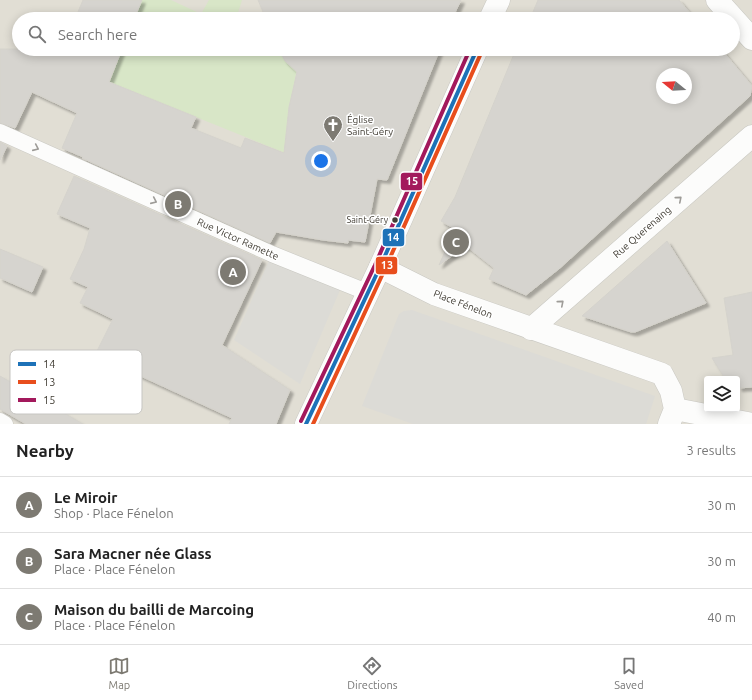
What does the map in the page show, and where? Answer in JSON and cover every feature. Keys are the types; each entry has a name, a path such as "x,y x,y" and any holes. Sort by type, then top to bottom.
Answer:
{"street":[{"path":"493,12 499,0"},
{"path":"717,0 728,12"},
{"path":"740,25 752,38"},
{"path":"306,424 380,268 474,56"},
{"name":"Rue Querenaing","path":"532,329 752,136"},
{"name":"Place Fénelon","path":"380,268 434,294 662,374 671,391 672,416"},
{"path":"672,416 752,424"}],"lane":[{"name":"Rue Victor Ramette","path":"0,132 274,255 368,292"},
{"path":"0,421 6,424"}],"shaded area":[{"path":"0,0 752,0 752,424 0,424"},
{"path":"272,254 343,283 300,384 234,340"},
{"path":"412,310 655,396 646,424 413,424 362,406 399,314 404,311"}],"green space":[{"path":"142,0 171,0 197,12 137,12"},
{"path":"209,0 242,0 238,12 202,12"},
{"path":"119,56 282,56 297,69 287,125 288,130 285,153 109,82"}],"building":[{"path":"83,0 142,0 137,12 78,12"},
{"path":"258,0 461,0 455,12 263,12"},
{"path":"538,0 679,0 689,12 533,12"},
{"path":"0,49 12,49 12,56 119,56 109,82 196,117 191,128 241,148 245,138 284,153 289,107 297,72 285,61 282,56 437,56 387,180 377,179 365,242 348,240 348,243 276,232 270,243 62,148 77,113 32,92 15,128 0,123"},
{"path":"513,56 727,56 752,86 750,96 560,268 526,295 489,279 494,268 466,246 439,265 455,229 441,221 455,197"},
{"path":"0,142 7,146 0,160"},
{"path":"74,176 262,260 222,345 290,390 276,424 229,424 232,418 142,377 142,350 98,350 113,319 80,303 88,287 70,279 84,249 90,228 57,214"},
{"path":"667,241 706,303 635,332 582,316"},
{"path":"0,249 43,267 32,292 0,278"},
{"path":"752,292 752,387 740,388 740,376 723,376 712,358 733,355 724,298"},
{"path":"0,376 10,382 10,414 66,414 83,424 26,424 0,409"}],"transit line":[{"name":"15","path":"301,421 375,265 467,56"},
{"name":"14","path":"306,424 380,267 474,56"},
{"name":"13","path":"313,424 385,269 480,56"}],"place":[{"name":"Église Saint-Géry","path":"333,142"},
{"name":"Sara Macner née Glass","path":"178,204"},
{"name":"Saint-Géry","path":"395,220"},
{"name":"Maison du bailli de Marcoing","path":"456,242"},
{"name":"Le Miroir","path":"233,272"}]}
